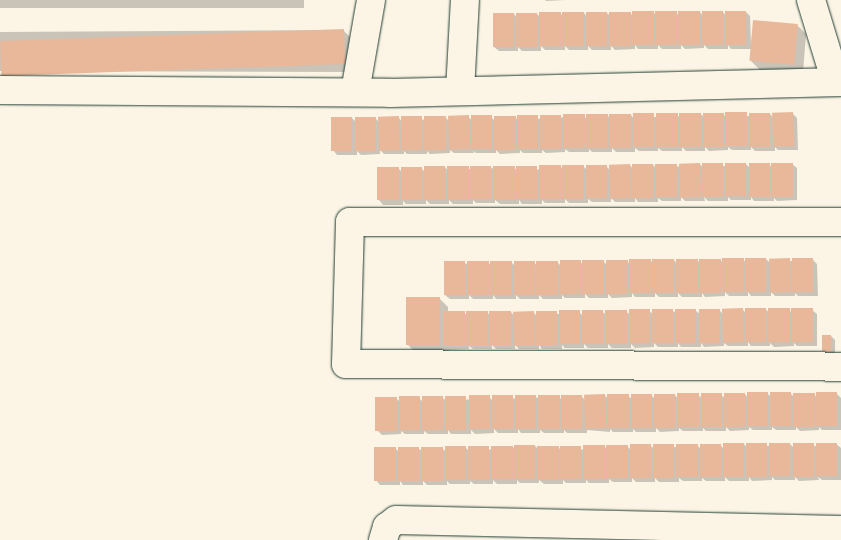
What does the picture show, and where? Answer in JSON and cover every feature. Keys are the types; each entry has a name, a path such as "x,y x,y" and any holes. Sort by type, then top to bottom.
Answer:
{"street":[{"path":"371,0 371,92"},
{"path":"460,91 465,0"},
{"path":"811,0 832,69 841,75"},
{"path":"0,90 371,92 841,82"},
{"path":"841,222 350,222 346,364 841,366"},
{"path":"383,540 385,531 396,520 841,530"}],"building":[{"path":"632,11 654,11 654,45 632,45"},
{"path":"655,11 677,11 677,45 655,45"},
{"path":"678,11 700,11 700,45 678,45"},
{"path":"702,11 723,11 723,45 702,45"},
{"path":"725,11 746,11 746,45 725,45"},
{"path":"539,12 561,12 561,46 539,46"},
{"path":"539,12 561,12 561,46 539,46"},
{"path":"586,12 607,12 607,46 586,46"},
{"path":"609,12 631,12 631,46 609,46"},
{"path":"493,13 514,13 514,47 493,47"},
{"path":"516,13 537,13 537,47 516,47"},
{"path":"753,20 798,24 794,65 749,61"},
{"path":"344,29 345,64 1,76 0,41"},
{"path":"725,112 747,112 747,146 725,146"},
{"path":"793,112 794,146 773,147 772,113"},
{"path":"633,113 654,113 654,147 633,147"},
{"path":"656,113 678,113 678,147 656,147"},
{"path":"679,113 701,113 701,147 679,147"},
{"path":"703,113 724,113 724,147 703,147"},
{"path":"749,113 770,113 770,147 749,147"},
{"path":"563,114 585,114 585,148 563,148"},
{"path":"563,114 585,114 585,148 563,148"},
{"path":"609,114 631,114 631,148 609,148"},
{"path":"469,115 470,149 449,150 448,116"},
{"path":"471,115 492,115 492,149 471,149"},
{"path":"517,115 538,115 538,149 517,149"},
{"path":"540,115 561,115 561,149 540,149"},
{"path":"399,116 400,150 379,151 378,117"},
{"path":"401,116 422,116 422,150 401,150"},
{"path":"424,116 446,116 446,150 424,150"},
{"path":"494,116 516,116 516,150 494,150"},
{"path":"331,117 352,117 352,151 331,151"},
{"path":"355,117 376,117 376,151 355,151"},
{"path":"700,163 701,197 680,198 679,164"},
{"path":"702,163 723,163 723,197 702,197"},
{"path":"725,163 746,163 746,196 725,196"},
{"path":"749,163 770,163 770,197 749,197"},
{"path":"749,163 770,163 770,197 749,197"},
{"path":"630,164 631,198 610,199 609,165"},
{"path":"632,164 653,164 653,198 632,198"},
{"path":"655,164 677,164 677,197 655,197"},
{"path":"539,165 561,165 561,199 539,199"},
{"path":"562,165 584,165 584,199 562,199"},
{"path":"586,165 607,165 607,198 586,198"},
{"path":"424,166 445,166 445,200 424,200"},
{"path":"447,166 469,166 469,200 447,200"},
{"path":"470,166 491,166 491,199 470,199"},
{"path":"493,166 515,166 515,200 493,200"},
{"path":"516,166 537,166 537,199 516,199"},
{"path":"377,167 399,167 399,200 377,200"},
{"path":"401,167 422,167 422,200 401,200"},
{"path":"722,258 744,258 744,292 722,292"},
{"path":"722,258 744,258 744,292 722,292"},
{"path":"790,258 791,292 770,293 769,259"},
{"path":"792,258 813,258 813,292 792,292"},
{"path":"629,259 651,259 651,293 629,293"},
{"path":"629,259 651,259 651,293 629,293"},
{"path":"676,259 698,259 698,293 676,293"},
{"path":"699,259 721,259 721,293 699,293"},
{"path":"560,260 581,260 581,294 560,294"},
{"path":"560,260 581,260 581,294 560,294"},
{"path":"606,260 628,260 628,294 606,294"},
{"path":"444,261 465,261 465,295 444,295"},
{"path":"467,261 489,261 489,295 467,295"},
{"path":"490,261 512,261 512,295 490,295"},
{"path":"514,261 535,261 535,295 514,295"},
{"path":"514,261 535,261 535,295 514,295"},
{"path":"406,297 440,297 440,345 406,345"},
{"path":"743,308 744,342 723,343 722,309"},
{"path":"745,308 766,308 766,342 745,342"},
{"path":"768,308 790,308 790,342 768,342"},
{"path":"768,308 790,308 790,342 768,342"},
{"path":"629,309 650,309 650,343 629,343"},
{"path":"652,309 673,309 673,343 652,343"},
{"path":"675,309 696,309 696,343 675,343"},
{"path":"699,309 720,309 720,343 699,343"},
{"path":"559,310 580,310 580,344 559,344"},
{"path":"582,310 603,310 603,344 582,344"},
{"path":"605,310 627,310 627,344 605,344"},
{"path":"443,311 465,311 465,345 443,345"},
{"path":"443,311 465,311 465,345 443,345"},
{"path":"489,311 511,311 511,345 489,345"},
{"path":"534,311 535,345 514,346 513,312"},
{"path":"536,311 557,311 557,345 536,345"},
{"path":"822,335 831,335 831,351 822,351"},
{"path":"747,392 768,392 768,426 747,426"},
{"path":"770,392 791,392 791,426 770,426"},
{"path":"816,392 837,392 837,426 816,426"},
{"path":"677,393 699,393 699,427 677,427"},
{"path":"701,393 722,393 722,427 701,427"},
{"path":"724,393 745,393 745,427 724,427"},
{"path":"793,393 815,393 815,427 793,427"},
{"path":"605,394 606,428 585,429 584,395"},
{"path":"607,394 629,394 629,428 607,428"},
{"path":"631,394 652,394 652,428 631,428"},
{"path":"654,394 675,394 675,428 654,428"},
{"path":"469,395 490,395 490,429 469,429"},
{"path":"492,395 513,395 513,429 492,429"},
{"path":"515,395 536,395 536,429 515,429"},
{"path":"538,395 560,395 560,429 538,429"},
{"path":"538,395 560,395 560,429 538,429"},
{"path":"399,396 420,396 420,430 399,430"},
{"path":"422,396 443,396 443,430 422,430"},
{"path":"445,396 466,396 466,430 445,430"},
{"path":"375,397 397,397 397,431 375,431"},
{"path":"723,443 744,443 744,477 723,477"},
{"path":"746,443 767,443 767,477 746,477"},
{"path":"769,443 790,443 790,476 769,476"},
{"path":"793,443 814,443 814,477 793,477"},
{"path":"816,443 837,443 837,476 816,476"},
{"path":"630,444 651,444 651,478 630,478"},
{"path":"653,444 674,444 674,478 653,478"},
{"path":"676,444 698,444 698,477 676,477"},
{"path":"700,444 721,444 721,477 700,477"},
{"path":"514,445 535,445 535,479 514,479"},
{"path":"583,445 605,445 605,479 583,479"},
{"path":"606,445 628,445 628,478 606,478"},
{"path":"445,446 466,446 466,480 445,480"},
{"path":"468,446 489,446 489,480 468,480"},
{"path":"491,446 513,446 513,479 491,479"},
{"path":"537,446 559,446 559,480 537,480"},
{"path":"560,446 581,446 581,479 560,479"},
{"path":"374,447 396,447 396,481 374,481"},
{"path":"398,447 419,447 419,481 398,481"},
{"path":"421,447 443,447 443,481 421,481"}]}
